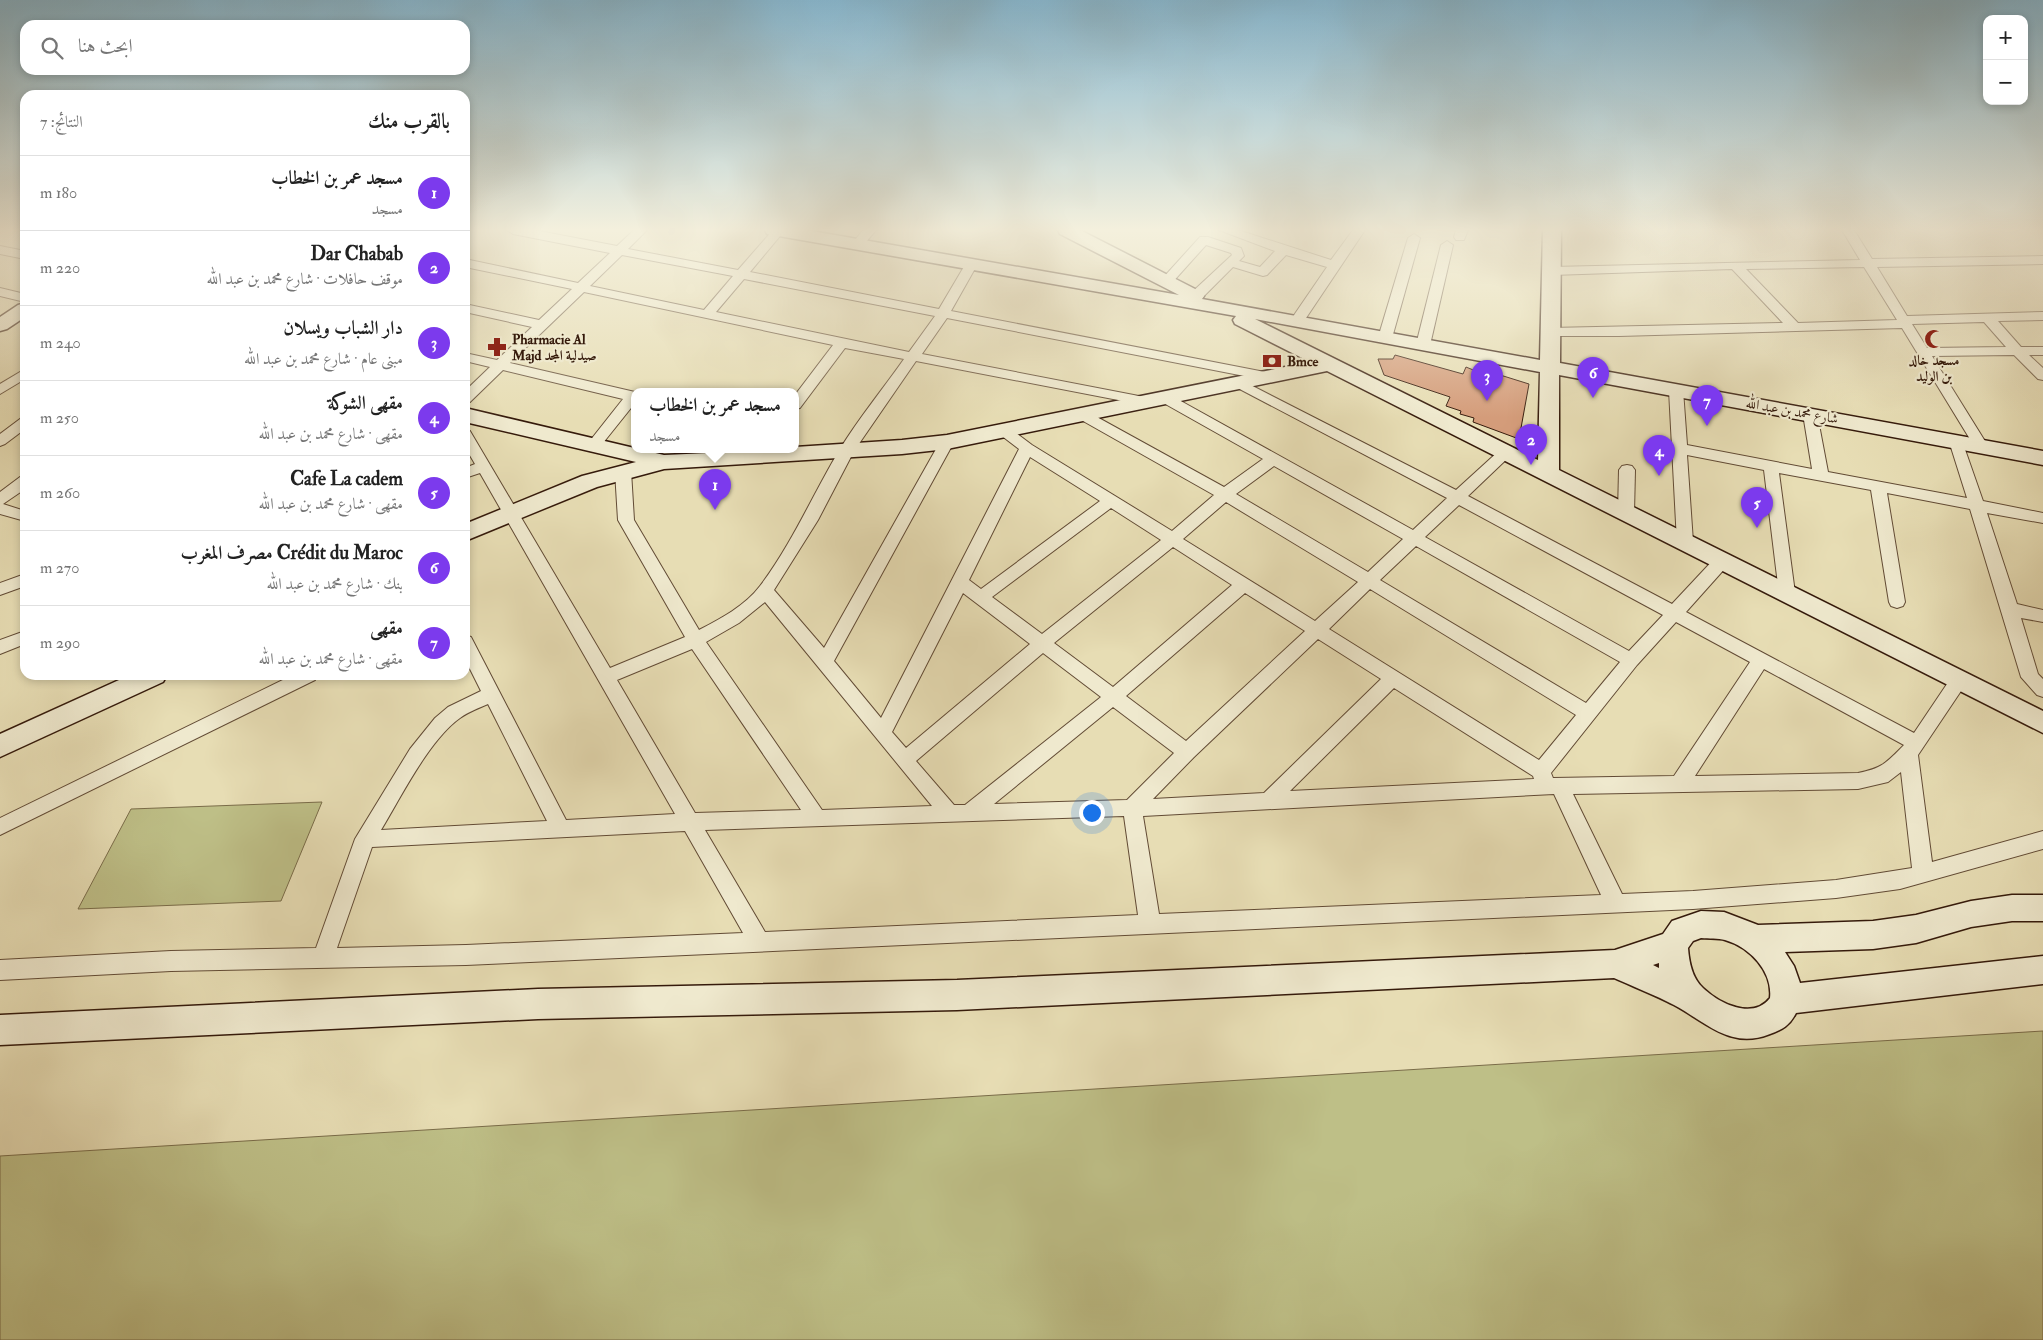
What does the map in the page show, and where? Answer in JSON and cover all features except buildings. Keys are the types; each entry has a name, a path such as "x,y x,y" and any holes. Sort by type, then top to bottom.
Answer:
{"street":[{"path":"1,293 20,304"},
{"path":"470,394 577,293"},
{"path":"608,293 842,343 1144,401"},
{"path":"707,314 726,293"},
{"path":"835,293 1265,376"},
{"path":"607,677 695,639 748,610 766,591 810,520 847,450 943,314 955,293"},
{"path":"1134,293 1217,307"},
{"path":"1186,293 2043,723"},
{"path":"1195,297 1200,293"},
{"path":"1297,321 1316,293"},
{"path":"1385,338 1398,293"},
{"path":"1423,345 1436,293"},
{"path":"1548,473 1551,293"},
{"path":"1761,293 1794,328"},
{"path":"1887,293 1982,446"},
{"name":"شارع محمد بن عبد الله","path":"1217,307 2043,458"},
{"path":"470,309 543,325"},
{"path":"0,325 20,311"},
{"path":"1550,332 1794,328 2043,316"},
{"path":"1988,318 2017,351 2043,376"},
{"path":"799,400 842,343"},
{"path":"1924,352 2043,351"},
{"path":"470,358 631,395"},
{"path":"799,451 847,450 947,442 1330,364"},
{"path":"0,390 20,376"},
{"path":"1237,382 1459,498 1761,660 1913,748"},
{"path":"1676,390 1685,542"},
{"path":"1165,398 1631,660"},
{"path":"594,445 631,400"},
{"path":"1080,414 1225,494 1588,714"},
{"path":"1810,414 1821,476"},
{"path":"470,416 664,462"},
{"path":"0,441 20,426"},
{"path":"1003,430 1028,448 1394,678 1549,781 1616,904"},
{"path":"1956,441 2030,677 2043,690"},
{"path":"470,442 759,941"},
{"path":"826,660 947,442"},
{"path":"882,734 1028,448"},
{"path":"1680,449 2043,518"},
{"path":"1132,808 1187,752 1370,582 1506,452"},
{"path":"470,530 590,481 624,471 664,462 750,453"},
{"path":"904,760 1225,494 1273,458"},
{"path":"470,471 485,466"},
{"path":"1771,466 1787,593"},
{"path":"1626,513 1627,470"},
{"path":"624,471 626,520 695,639 816,818"},
{"path":"0,500 20,486"},
{"path":"1878,487 1897,602"},
{"path":"980,598 1110,500"},
{"path":"0,509 20,515"},
{"path":"1549,781 1588,714 1631,660 1722,561"},
{"path":"960,582 1187,752"},
{"path":"959,814 1113,697 1244,584"},
{"path":"766,591 826,660 904,760 959,814"},
{"path":"2010,610 2043,616"},
{"path":"0,646 20,640"},
{"path":"470,652 561,829"},
{"path":"1680,784 1761,660"},
{"path":"1268,802 1394,678"},
{"path":"0,746 143,680"},
{"path":"0,827 299,680"},
{"path":"365,839 690,822 1268,802 1549,781 1680,784 1858,781 1881,776 1890,771 1913,748 1959,680"},
{"path":"324,958 365,839 417,754 441,723 454,712 491,694"},
{"path":"1913,748 1923,874"},
{"path":"1132,808 1150,924"},
{"path":"0,970 171,961 466,955 1693,900 1836,889 1900,880 2043,840"},
{"path":"1753,939 1873,935 1916,929 1971,914 2012,908 2043,908"},
{"path":"1615,964 1692,999 1716,1016 1730,1022 1750,1025 1771,1019 1782,1009 1786,998 1785,982 1781,971 1770,954 1753,939 1734,929 1704,923 1688,927 1676,937 1672,945 1671,956 1678,982 1692,999"},
{"path":"0,1030 538,1004 957,995 1615,964 1672,945"},
{"path":"1786,998 2043,970"}],"green space":[{"path":"322,802 281,901 78,909 131,809"},
{"path":"2043,1031 2043,1340 0,1340 0,1156"}],"place":[{"name":"مسجد خالد بن الوليد","path":"1934,339"},
{"name":"Pharmacie Al Majd صيدلية المجد","path":"497,347"},
{"name":"Bmce","path":"1272,361"},
{"name":"Crédit du Maroc مصرف المغرب","path":"1593,398"},
{"name":"دار الشباب ويسلان","path":"1487,401"},
{"name":"مقهى","path":"1707,426"},
{"name":"Dar Chabab","path":"1531,465"},
{"name":"مقهى الشوكة","path":"1659,476"},
{"name":"مسجد عمر بن الخطاب","path":"715,510"},
{"name":"Cafe La cadem","path":"1757,528"}]}
